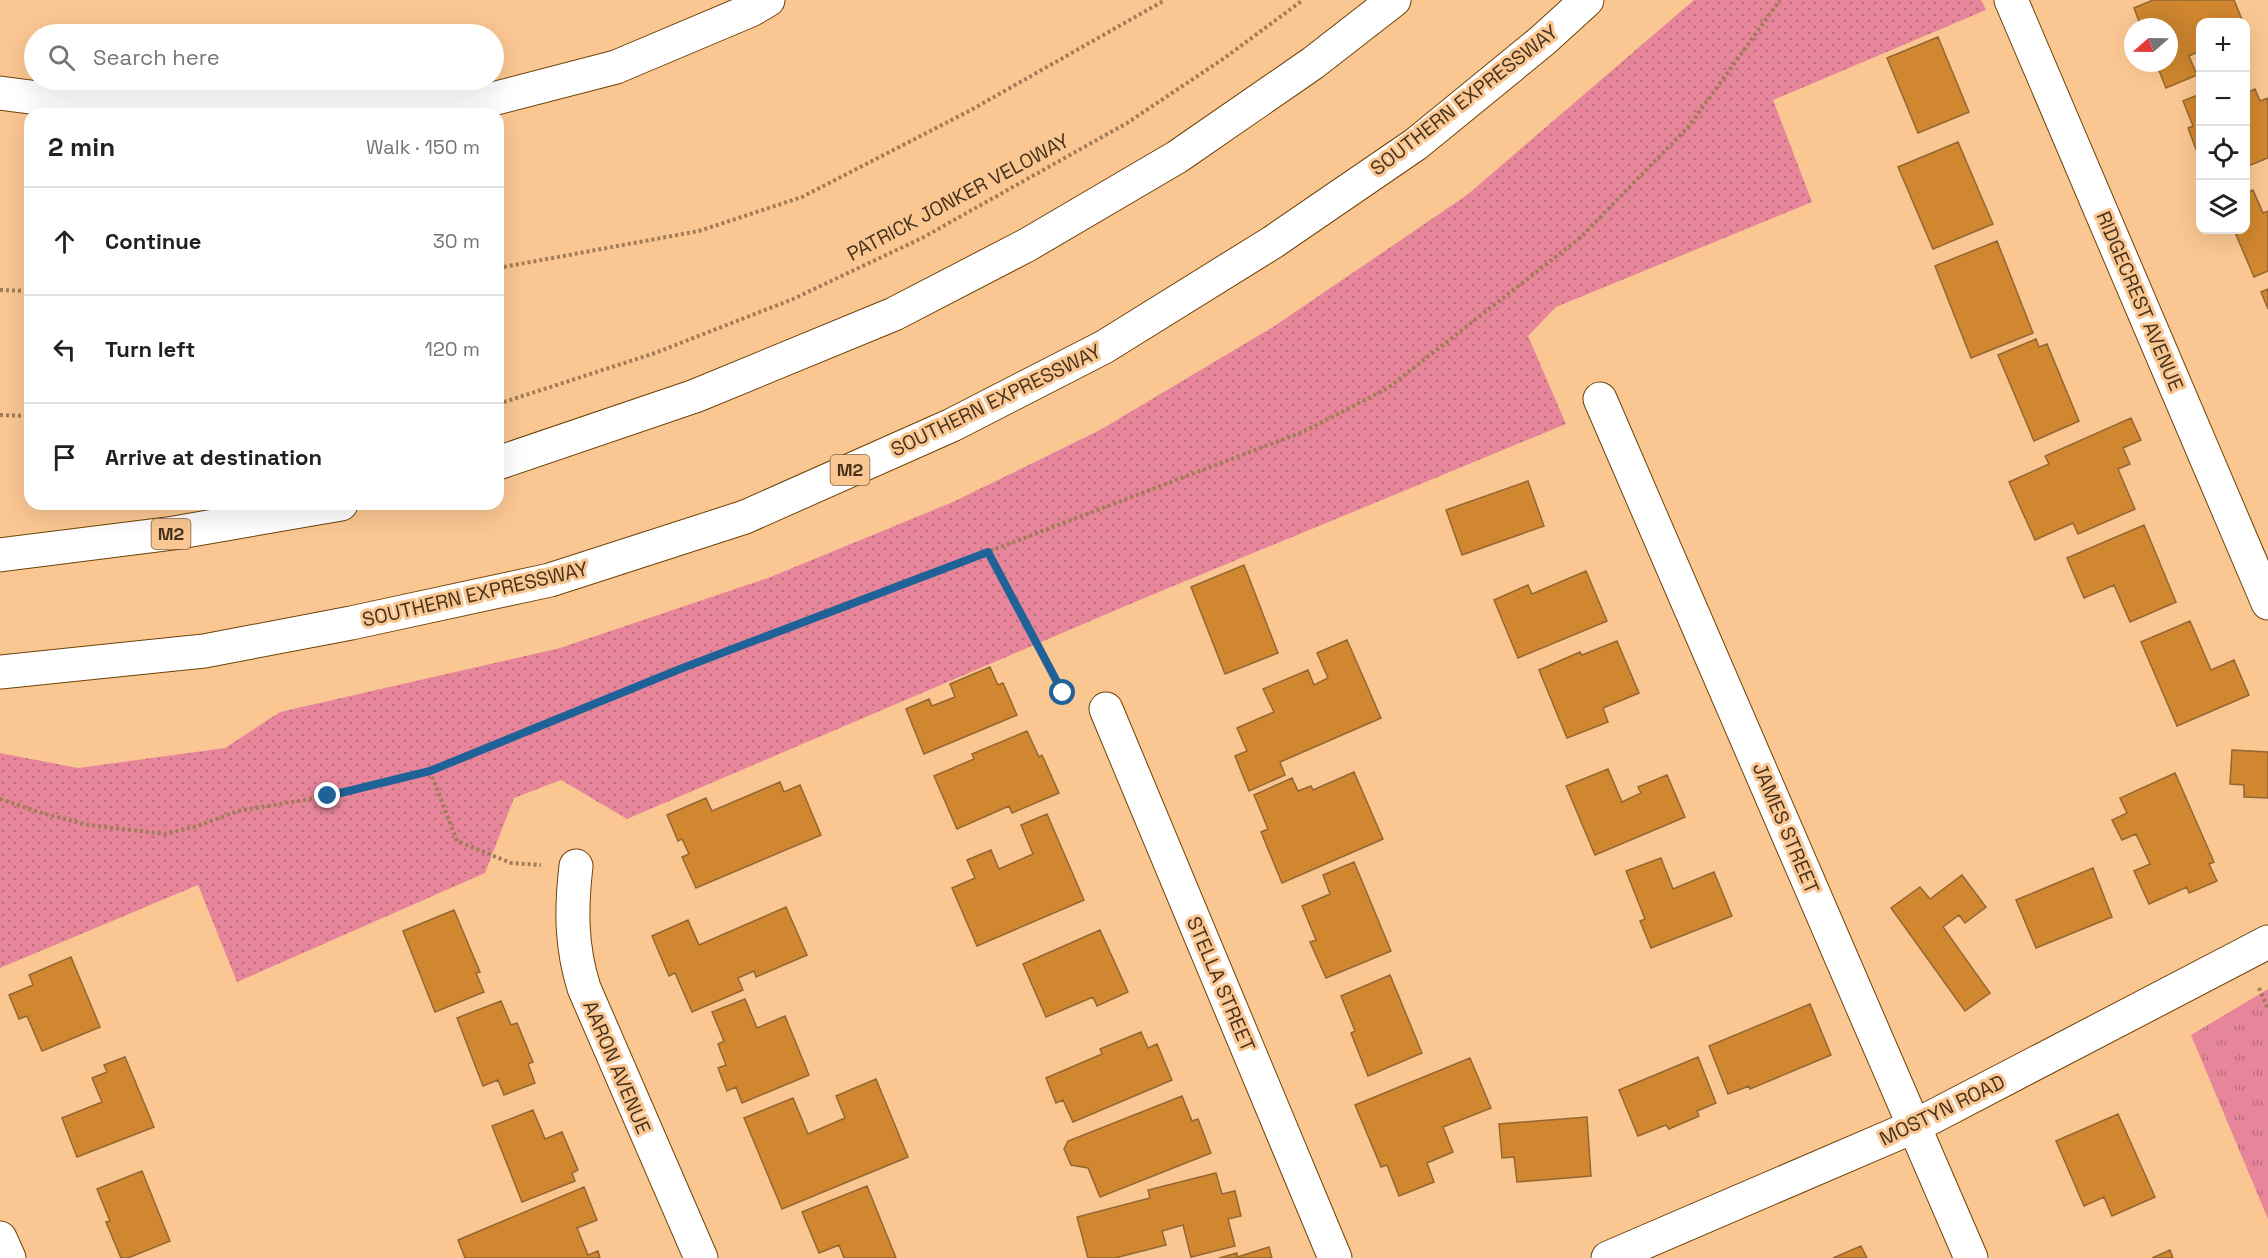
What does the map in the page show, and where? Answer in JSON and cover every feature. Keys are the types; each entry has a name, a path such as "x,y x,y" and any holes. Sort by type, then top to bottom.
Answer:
{"main road":[{"path":"0,93 100,106 485,101 616,67 751,10 768,0"},
{"path":"504,461 695,396 894,314 1027,245 1177,157 1313,63 1394,0"},
{"name":"SOUTHERN EXPRESSWAY","path":"0,672 204,651 351,623 550,580 745,517 952,425 1114,340 1273,242 1416,144 1542,41 1587,0"},
{"name":"RIDGECREST AVENUE","path":"2011,0 2268,603"},
{"name":"JAMES STREET","path":"1600,399 1971,1258"},
{"name":"M2","path":"0,555 174,533 307,510"},
{"name":"STELLA STREET","path":"1106,709 1335,1258"},
{"name":"AARON AVENUE","path":"576,866 572,929 584,988 701,1258"},
{"name":"MOSTYN ROAD","path":"1608,1258 1915,1126 2268,942"},
{"path":"0,1238 9,1258"}],"path":[{"path":"504,267 699,231 802,197 971,110 1166,0"},
{"name":"PATRICK JONKER VELOWAY","path":"504,402 687,341 793,299 922,238 1127,123 1303,0"},
{"path":"0,799 89,825 164,834 198,826 238,811 328,796 430,771 680,669 1305,431 1388,388 1581,237 1689,126 1780,0"},
{"path":"0,290 24,291"},
{"path":"0,415 24,416"},
{"path":"988,552 1063,693 1106,709"},
{"path":"430,771 456,841 511,863 576,866"}],"green space":[{"path":"1694,0 1981,0 1986,10 1773,100 1812,202 1556,307 1528,336 1566,424 1142,599 627,819 561,780 514,798 485,873 237,982 198,885 0,968 0,753 78,768 225,748 280,712 560,648 768,578 953,502 1100,430 1273,327 1467,195"},
{"path":"2268,989 2268,1219 2191,1035"}],"building":[{"path":"2153,0 2234,0 2241,18 2196,18 2196,53 2189,56 2196,75 2166,88 2160,72 2178,72 2178,18 2138,18 2134,8"},
{"path":"1938,37 1969,112 1918,133 1887,58"},
{"path":"2255,89 2260,101 2268,98 2268,158 2250,165 2250,126 2250,91"},
{"path":"2196,96 2196,149 2188,128 2193,126 2183,101"},
{"path":"1958,142 1993,224 1933,249 1898,167"},
{"path":"2253,190 2263,213 2268,211 2268,271 2254,277 2236,234 2250,234 2250,191"},
{"path":"1997,241 2033,333 1971,358 1935,266"},
{"path":"2268,289 2268,309 2261,292"},
{"path":"2036,339 2039,347 2047,344 2079,421 2034,441 1998,355"},
{"path":"2131,418 2141,440 2123,448 2130,464 2118,469 2135,509 2078,534 2073,523 2035,540 2009,482 2049,464 2045,456"},
{"path":"1528,481 1544,526 1462,555 1446,510"},
{"path":"2144,525 2176,602 2130,622 2114,585 2084,598 2067,558"},
{"path":"1244,565 1278,653 1225,674 1191,587"},
{"path":"1586,571 1607,621 1518,658 1494,600 1528,585 1532,594"},
{"path":"2190,621 2211,670 2234,660 2249,695 2177,726 2141,642"},
{"path":"1347,640 1381,718 1280,762 1285,775 1249,791 1235,756 1247,751 1237,728 1274,712 1263,689 1308,670 1314,685 1328,678 1317,653"},
{"path":"1617,641 1639,693 1603,708 1608,722 1567,738 1539,670 1580,652 1582,655"},
{"path":"990,667 998,685 1003,683 1017,715 924,754 906,709 929,699 932,706 955,697 950,684"},
{"path":"1027,731 1039,757 1042,755 1059,793 1012,813 1009,806 957,829 934,776 974,759 972,754"},
{"path":"2232,750 2268,752 2268,798 2244,797 2244,785 2230,784"},
{"path":"1608,769 1622,802 1641,793 1638,787 1667,775 1685,817 1595,855 1566,786"},
{"path":"1354,772 1383,839 1282,883 1261,832 1268,829 1254,795 1292,778 1298,791 1311,786 1313,790"},
{"path":"2175,773 2214,862 2209,864 2217,881 2189,893 2187,887 2149,904 2134,871 2150,864 2136,834 2122,840 2112,820 2127,813 2120,798"},
{"path":"780,782 784,792 800,785 821,835 696,888 682,857 689,854 682,839 678,841 667,815 706,798 712,811"},
{"path":"1047,814 1084,900 977,946 952,888 975,878 967,860 991,850 999,869 1033,854 1021,825"},
{"path":"1661,858 1673,889 1714,872 1732,916 1651,948 1640,921 1645,919 1626,871"},
{"path":"1354,862 1391,951 1326,978 1310,942 1316,940 1302,906 1330,894 1323,875"},
{"path":"2093,868 2112,917 2036,948 2016,900"},
{"path":"1962,875 1986,907 1965,923 1959,915 1943,927 1990,993 1965,1011 1891,908 1920,887 1930,899"},
{"path":"786,907 807,955 756,977 754,971 738,978 743,990 692,1012 675,973 669,976 652,936 688,920 699,945"},
{"path":"454,910 480,972 476,973 484,992 435,1012 403,931"},
{"path":"1100,930 1128,992 1097,1006 1093,997 1046,1017 1023,964"},
{"path":"71,957 100,1027 42,1051 27,1016 19,1019 9,995 33,985 29,975"},
{"path":"1390,975 1422,1053 1368,1076 1351,1033 1355,1031 1341,996"},
{"path":"745,999 757,1028 785,1016 809,1075 742,1103 736,1087 727,1091 718,1068 726,1065 718,1044 724,1041 712,1012"},
{"path":"501,1001 511,1025 517,1023 533,1062 528,1064 535,1083 504,1095 498,1080 483,1086 457,1018"},
{"path":"1810,1004 1831,1055 1750,1089 1749,1086 1728,1094 1709,1046"},
{"path":"1141,1032 1148,1048 1157,1044 1172,1080 1073,1122 1063,1100 1056,1103 1046,1078 1102,1054 1100,1049"},
{"path":"125,1057 154,1127 77,1157 62,1118 102,1102 92,1078 107,1072 104,1065"},
{"path":"1698,1057 1716,1103 1697,1111 1699,1116 1669,1129 1666,1125 1638,1136 1619,1090"},
{"path":"1470,1058 1491,1108 1443,1127 1453,1152 1427,1163 1434,1182 1399,1196 1387,1165 1381,1167 1355,1105"},
{"path":"876,1079 908,1157 782,1209 744,1118 793,1098 808,1134 845,1118 836,1096"},
{"path":"1182,1096 1192,1121 1198,1119 1211,1153 1100,1197 1088,1168 1071,1165 1064,1149 1068,1141"},
{"path":"533,1110 545,1139 562,1132 578,1170 572,1173 575,1181 522,1202 492,1126"},
{"path":"2118,1114 2155,1197 2112,1216 2104,1197 2084,1206 2056,1141"},
{"path":"1587,1117 1591,1176 1517,1182 1514,1157 1502,1158 1499,1124"},
{"path":"142,1171 170,1241 128,1258 121,1258 106,1222 110,1221 97,1189"},
{"path":"1216,1173 1222,1194 1235,1191 1241,1216 1228,1219 1235,1246 1191,1257 1183,1225 1162,1231 1166,1245 1115,1258 1088,1258 1077,1217 1150,1198 1148,1190"},
{"path":"867,1186 896,1258 844,1258 839,1245 819,1253 802,1212"},
{"path":"584,1187 597,1220 577,1228 588,1255 598,1251 600,1258 465,1258 458,1240"},
{"path":"1861,1246 1867,1258 1833,1258"},
{"path":"1269,1247 1272,1258 1219,1258 1237,1253 1237,1257"},
{"path":"2170,1250 2173,1258 2152,1258"}],"route":[{"path":"328,796 430,771 680,669 988,552 1063,693"}]}
